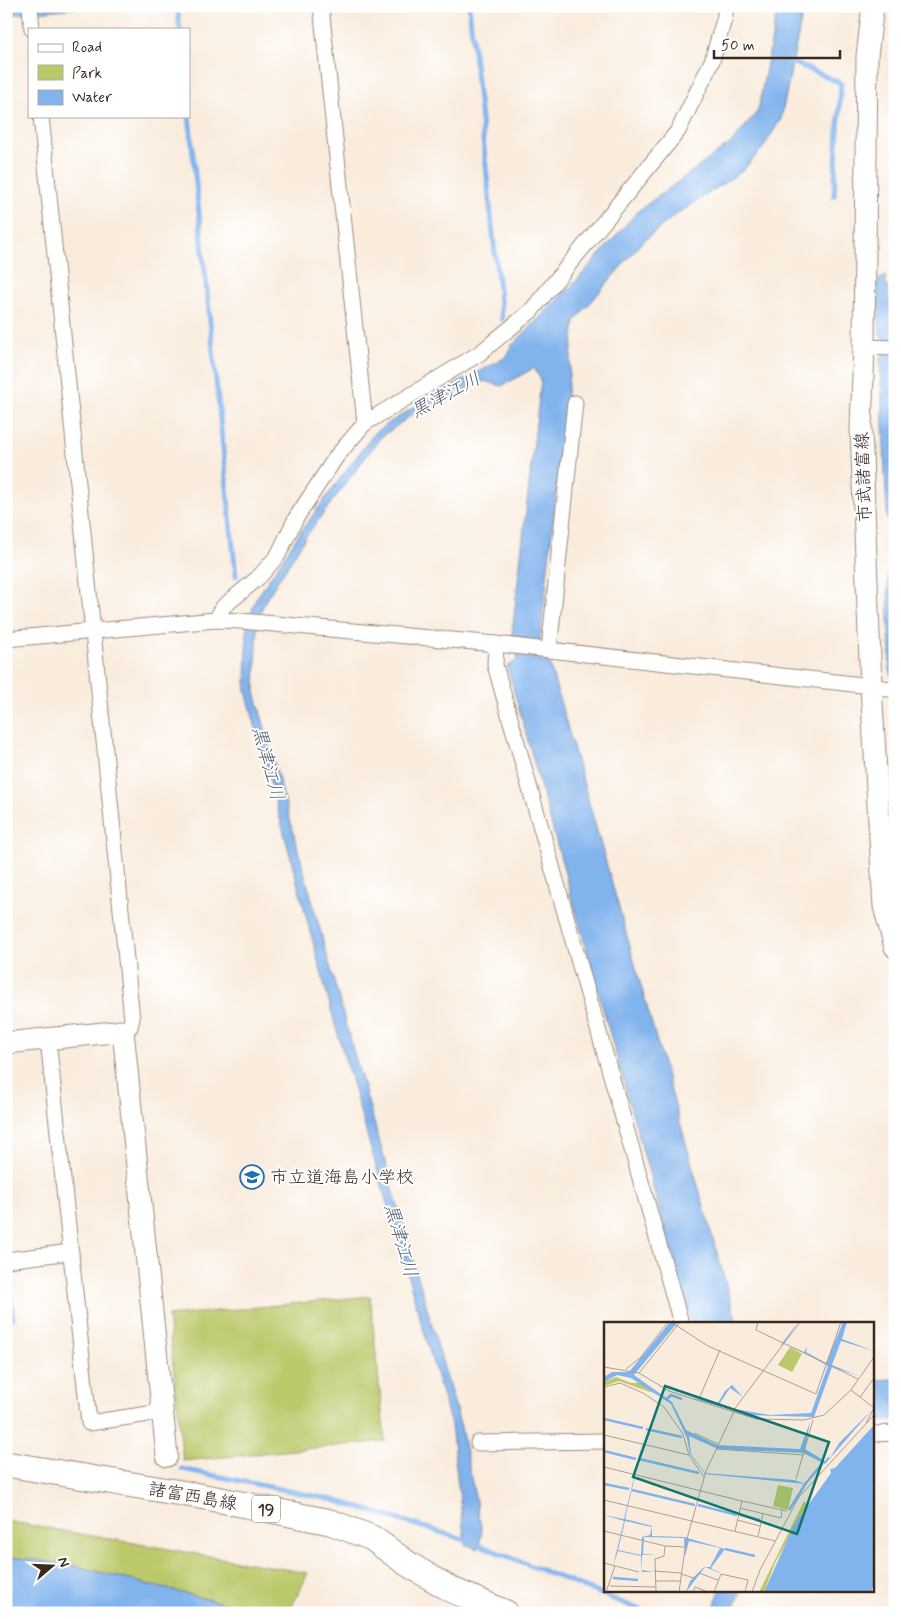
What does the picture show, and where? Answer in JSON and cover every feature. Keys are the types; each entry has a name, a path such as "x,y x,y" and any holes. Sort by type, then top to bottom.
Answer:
{"main road":[{"name":"市武諸富線","path":"873,6 867,56 880,347 861,428 886,688 884,906 895,947"},
{"path":"6,1043 123,1031 167,1456"},
{"name":"諸富西島線","path":"6,1464 211,1498 330,1522 372,1538 408,1564 450,1589 506,1613"}],"street":[{"path":"321,6 365,423"},
{"path":"216,620 223,607 259,577 278,555 296,518 336,457 365,423 480,353 530,311 678,131 712,62 726,6"},
{"path":"41,118 132,1019 130,1027 123,1031"},
{"path":"549,650 575,403"},
{"path":"6,640 216,620 241,621 503,645 886,688"},
{"path":"503,645 495,665 681,1322"},
{"path":"48,1039 89,1423 162,1412"},
{"path":"6,1260 70,1252"},
{"path":"874,1434 895,1433"},
{"path":"478,1443 604,1441"}],"green space":[{"path":"370,1296 385,1441 183,1461 168,1316"},
{"path":"6,1521 308,1573 289,1613 262,1613 71,1565 6,1556"}],"water":[{"path":"26,6 98,6 6,15 6,8"},
{"path":"778,6 804,6 781,119 763,148 742,171 673,217 641,243 575,321 540,641 541,662 549,662 737,1322 691,1322 507,666 518,660 512,633 541,380 534,368 502,386 484,381 417,411 380,438 305,538 265,601 258,619 255,692 347,1028 461,1427 482,1532 478,1549 465,1544 451,1425 336,1028 246,691 247,624 256,599 299,534 375,432 417,405 506,357 512,345 577,280 638,211 732,142 758,111"},
{"path":"885,276 892,314 895,319 895,571 893,579 895,685 890,670 888,579 890,528 887,516 880,358 885,354 885,342 880,336 877,281"},
{"path":"895,1379 895,1421 874,1421 874,1380"},
{"path":"6,1556 71,1565 262,1613 6,1613"},
{"path":"719,1592 740,1592 733,1613 712,1613"}],"waterway":[{"path":"177,6 180,28"},
{"path":"469,6 502,319"},
{"path":"787,60 841,83 834,196"},
{"path":"189,118 236,576"},
{"path":"8,1270 13,1318"},
{"path":"182,1469 334,1500 469,1541"},
{"name":"黒津江川","path":"472,1542 648,1613"}],"place":[{"name":"市立道海島小学校","path":"252,1177"}]}
